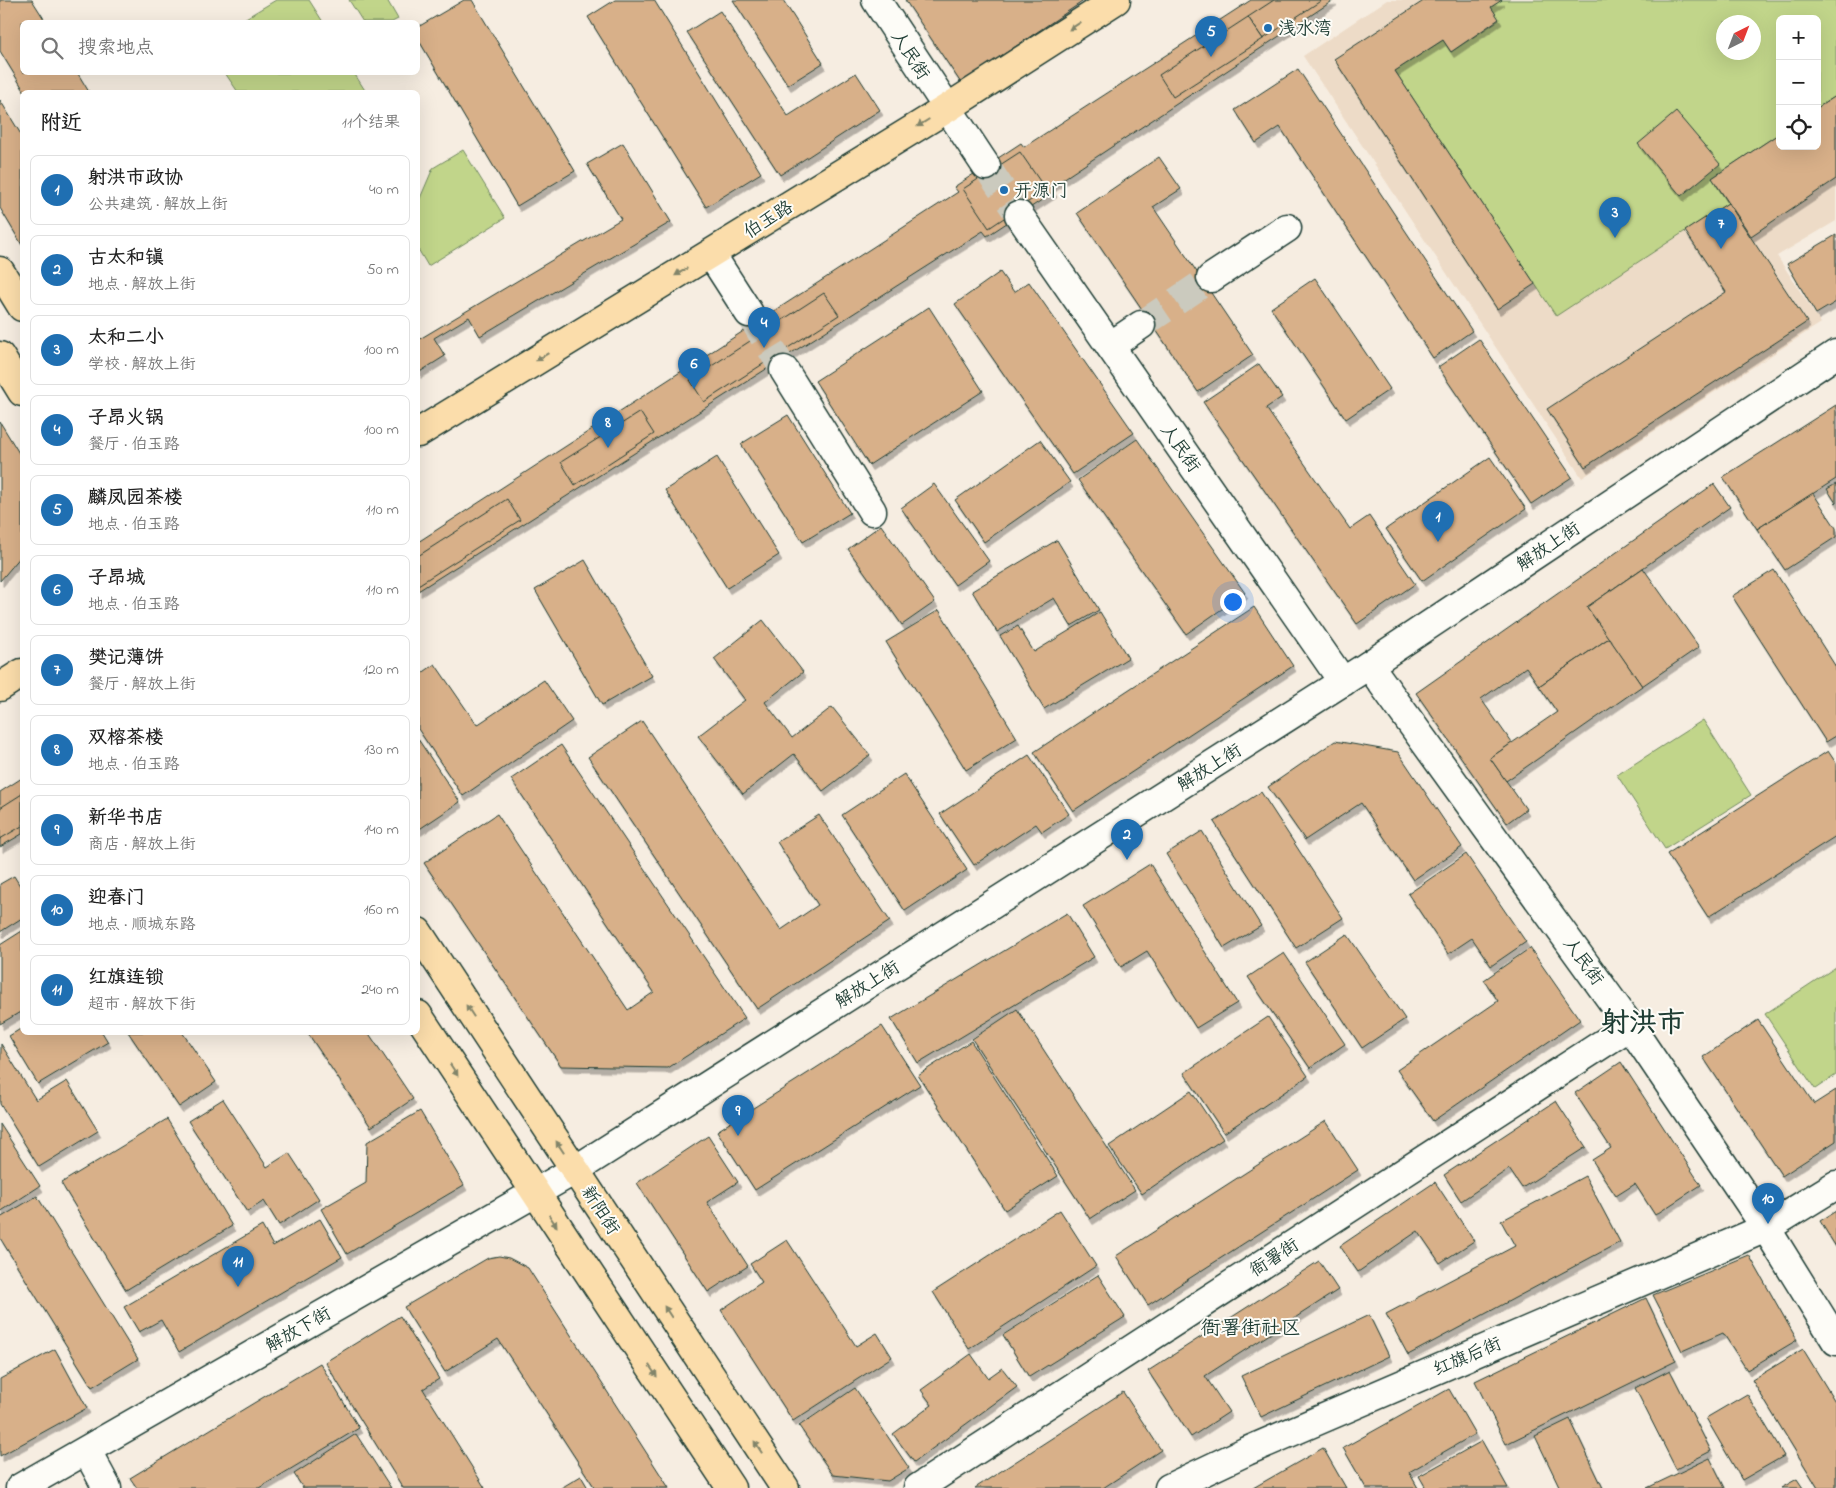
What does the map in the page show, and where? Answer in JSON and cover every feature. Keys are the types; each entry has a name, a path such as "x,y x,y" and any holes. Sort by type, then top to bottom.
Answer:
{"main road":[{"name":"伯玉路","path":"420,432 946,109 1116,0"},
{"path":"0,271 20,304"},
{"path":"0,356 20,389"},
{"path":"0,686 20,674"},
{"name":"新阳街","path":"420,935 785,1488"},
{"path":"420,1018 731,1488"}],"street":[{"name":"人民街","path":"876,0 946,109 986,166"},
{"name":"人民街","path":"1019,215 1343,682"},
{"path":"1211,278 1287,228"},
{"path":"711,254 749,313"},
{"path":"1110,346 1141,325"},
{"name":"解放上街","path":"575,1170 1343,682 1836,354"},
{"path":"784,370 872,511"},
{"name":"人民街","path":"1369,665 1630,1026 1766,1228 1836,1341"},
{"name":"衙署街","path":"918,1488 1630,1026"},
{"name":"解放下街","path":"20,1488 575,1170"},
{"name":"红旗后街","path":"1169,1488 1247,1451 1766,1228 1836,1185"},
{"path":"87,1451 107,1488"}],"shaded area":[{"path":"1387,0 1836,0 1836,221 1777,256 1821,323 1582,478 1303,56"}],"green space":[{"path":"276,0 309,0 322,20 242,20"},
{"path":"349,0 387,0 398,19 396,20 362,20"},
{"path":"1501,0 1836,0 1836,96 1821,105 1821,15 1776,15 1776,136 1712,178 1728,203 1556,316 1395,71 1443,40 1451,52 1499,20 1491,7"},
{"path":"226,75 355,75 365,90 237,90"},
{"path":"463,150 505,218 428,266 420,252 420,198 433,168"},
{"path":"1703,720 1751,795 1665,849 1617,775"},
{"path":"1836,967 1836,1075 1815,1089 1765,1014"}],"building":[{"path":"0,0 32,0 45,20 20,20 20,75 79,75 88,90 24,90 0,51"},
{"path":"464,0 472,0 575,171 517,206 420,42 420,26"},
{"path":"615,0 654,0 761,173 706,207 588,17"},
{"path":"733,0 783,0 823,63 788,85"},
{"path":"905,0 1085,0 961,83"},
{"path":"1251,0 1334,0 1051,187 1054,192 987,236 983,231 420,590 420,541 958,192 954,187 1021,143 1024,147"},
{"name":"浅水湾","path":"1274,0 1322,0 1263,39 1248,17"},
{"path":"1425,0 1502,0 1491,7 1499,19 1451,52 1443,40 1395,71 1535,284 1497,309 1334,59"},
{"path":"720,11 788,116 856,73 880,110 780,175 687,32"},
{"path":"1248,17 1263,39 1173,97 1159,75"},
{"path":"1298,69 1472,331 1433,358 1280,127 1256,143 1235,110"},
{"path":"1836,96 1836,179 1751,236 1712,178 1776,136 1776,150 1821,150 1821,105"},
{"path":"0,100 20,133 20,242 0,208"},
{"path":"1676,112 1720,164 1681,196 1638,144"},
{"path":"623,143 671,222 480,336 469,317 434,338 445,356 420,372 420,339 621,219 587,164"},
{"name":"开源门","path":"1020,152 1046,190 989,228 963,189"},
{"path":"1159,157 1181,189 1153,207 1253,355 1198,392 1077,213"},
{"path":"1728,203 1807,322 1585,467 1547,409 1726,292 1685,231"},
{"path":"1836,235 1836,302 1816,314 1787,264"},
{"path":"1000,272 1014,292 1029,282 1134,433 1073,474 955,304"},
{"path":"1315,278 1390,389 1346,419 1271,308"},
{"path":"824,293 839,315 704,402 690,380"},
{"path":"929,307 983,391 869,465 815,381"},
{"path":"1479,339 1572,477 1531,504 1438,367"},
{"path":"1259,364 1282,397 1266,408 1350,529 1369,516 1415,584 1357,624 1203,402"},
{"path":"1836,405 1836,479 1757,529 1723,477"},
{"path":"640,412 654,434 575,485 561,462"},
{"path":"788,415 850,513 803,542 741,444"},
{"path":"0,422 20,455 20,557 0,581"},
{"path":"1137,439 1245,593 1186,634 1078,480"},
{"path":"1040,440 1070,482 984,542 955,500"},
{"path":"717,457 779,555 727,588 665,490"},
{"path":"1490,457 1526,509 1422,581 1386,529"},
{"path":"934,484 989,561 955,585 901,508"},
{"path":"1714,484 1730,507 1587,607 1609,638 1539,686 1526,667 1481,699 1512,743 1490,758 1526,809 1507,823 1416,693"},
{"path":"1836,484 1836,503 1827,489"},
{"path":"1813,493 1836,528 1836,537 1785,570 1757,529"},
{"path":"507,499 520,520 420,584 420,555"},
{"path":"881,525 935,602 902,625 848,549"},
{"path":"1057,540 1099,610 1071,626 1054,598 997,632 972,591"},
{"path":"585,560 652,676 602,705 535,590"},
{"path":"1643,568 1699,647 1642,686 1587,607"},
{"path":"1774,570 1836,667 1836,736 1826,742 1732,596"},
{"path":"1254,607 1293,666 1073,811 1034,752"},
{"path":"939,610 1017,738 966,770 886,642"},
{"path":"1100,612 1128,658 1044,709 1000,636 1018,626 1034,652"},
{"path":"763,620 803,672 765,702 792,738 832,707 870,755 823,791 794,754 743,794 698,736 745,700 714,659"},
{"path":"1609,638 1642,686 1506,781 1490,758 1557,712 1539,686"},
{"path":"435,664 477,725 544,680 572,721 463,796 420,732 420,675"},
{"path":"642,721 781,930 818,905 777,842 819,815 890,921 757,1009 588,757"},
{"path":"1335,741 1398,752 1462,847 1413,880 1361,803 1305,840 1268,787"},
{"path":"420,742 460,802 420,829"},
{"path":"561,745 745,1018 668,1068 561,1066 424,863 497,814 628,1010 654,992 511,779"},
{"path":"1828,751 1836,763 1836,836 1708,917 1667,854"},
{"path":"1029,755 1069,814 1042,832 1036,824 974,865 940,814"},
{"path":"904,774 967,870 905,911 842,815"},
{"path":"20,779 20,835 0,847 0,792"},
{"path":"1261,792 1343,918 1296,948 1214,822"},
{"path":"20,795 20,827 0,839 0,808"},
{"path":"1202,831 1261,926 1224,948 1166,854"},
{"path":"1466,854 1526,942 1491,966 1472,938 1448,954 1408,894"},
{"path":"1150,864 1237,1003 1196,1028 1147,951 1121,967 1083,906"},
{"path":"14,876 20,886 20,919 0,932 0,884"},
{"path":"1067,913 1094,957 918,1063 891,1019"},
{"path":"20,932 20,1012 0,1024 0,945"},
{"path":"1347,934 1405,1019 1362,1048 1305,962"},
{"path":"1530,948 1580,1020 1433,1121 1397,1070 1498,1001 1484,980"},
{"path":"1284,953 1345,1044 1310,1068 1248,977"},
{"path":"1017,1009 1135,1190 1090,1219 972,1039"},
{"path":"1268,1017 1308,1076 1224,1133 1184,1073"},
{"path":"1758,1020 1814,1104 1836,1090 1836,1141 1782,1176 1703,1057"},
{"path":"882,1026 920,1085 755,1190 717,1131"},
{"path":"20,1029 20,1035 104,1035 108,1042 38,1084 9,1036"},
{"path":"130,1035 184,1035 216,1082 179,1107"},
{"path":"309,1035 370,1035 413,1099 371,1127"},
{"path":"971,1041 1058,1176 1005,1210 918,1075"},
{"path":"1,1044 36,1100 67,1081 98,1131 39,1167 0,1104"},
{"path":"1621,1062 1701,1185 1655,1215 1635,1184 1616,1196 1592,1160 1611,1148 1575,1093"},
{"path":"1191,1091 1223,1139 1142,1194 1109,1146"},
{"path":"223,1099 267,1167 289,1153 319,1199 279,1225 264,1201 247,1212 188,1121"},
{"path":"1556,1101 1586,1147 1522,1188 1509,1169 1461,1201 1444,1175"},
{"path":"420,1111 464,1185 347,1254 321,1209 366,1183 367,1142"},
{"path":"167,1119 232,1226 126,1290 61,1183"},
{"path":"1326,1121 1358,1170 1148,1305 1116,1256"},
{"path":"0,1124 40,1186 0,1212"},
{"path":"708,1136 738,1182 707,1202 748,1266 708,1292 637,1183"},
{"path":"1585,1176 1620,1242 1408,1355 1386,1314 1515,1246 1501,1221"},
{"path":"1435,1182 1474,1241 1440,1263 1418,1231 1358,1272 1340,1246"},
{"path":"37,1196 138,1359 92,1387 0,1238 0,1218"},
{"path":"1060,1210 1096,1266 969,1349 933,1292"},
{"path":"1836,1211 1836,1247 1820,1221"},
{"path":"320,1219 342,1257 179,1352 161,1320 139,1332 124,1307 262,1226 273,1246"},
{"path":"787,1240 856,1346 877,1333 892,1357 793,1421 721,1310 762,1282 750,1264"},
{"path":"1749,1255 1797,1340 1747,1370 1723,1333 1682,1351 1653,1295"},
{"path":"499,1256 509,1258 528,1268 669,1488 595,1488 498,1339 445,1372 404,1307 488,1258"},
{"path":"1319,1261 1338,1290 1205,1376 1229,1412 1191,1437 1148,1371"},
{"path":"1098,1275 1125,1317 1029,1377 1003,1335"},
{"path":"1646,1298 1676,1361 1506,1444 1475,1381"},
{"path":"1369,1315 1389,1356 1261,1417 1241,1376"},
{"path":"400,1316 439,1379 423,1389 485,1488 403,1488 325,1362"},
{"path":"55,1349 87,1408 0,1456 0,1379"},
{"path":"1803,1349 1836,1403 1836,1488 1818,1488 1752,1380"},
{"path":"971,1354 988,1378 1002,1368 1017,1387 914,1462 893,1434 932,1405 921,1390"},
{"path":"320,1363 359,1428 259,1488 137,1488 130,1478"},
{"path":"1670,1370 1711,1451 1676,1469 1635,1388"},
{"path":"855,1388 909,1468 888,1481 833,1475 799,1426"},
{"path":"1449,1389 1475,1434 1409,1472 1418,1488 1366,1488 1343,1448"},
{"path":"1123,1392 1161,1450 1103,1488 975,1488"},
{"path":"1747,1394 1784,1456 1742,1480 1706,1418"},
{"path":"1570,1419 1603,1488 1560,1488 1535,1436"},
{"path":"356,1434 391,1488 303,1488 294,1474"},
{"path":"1482,1441 1508,1488 1426,1488 1419,1476"},
{"path":"1323,1448 1346,1488 1253,1488"},
{"path":"1710,1458 1725,1488 1647,1488"},
{"path":"581,1476 588,1488 561,1488"},
{"path":"1797,1479 1803,1488 1781,1488"}],"tunnel":[{"path":"986,166 1019,215"},
{"path":"1141,325 1211,278"},
{"path":"749,313 784,370"}],"place":[{"name":"浅水湾","path":"1268,28"},
{"name":"麟凤园茶楼","path":"1211,57"},
{"name":"开源门","path":"1004,190"},
{"name":"太和二小","path":"1615,238"},
{"name":"樊记薄饼","path":"1721,249"},
{"name":"子昂火锅","path":"764,348"},
{"name":"子昂城","path":"694,389"},
{"name":"双榕茶楼","path":"608,448"},
{"name":"射洪市政协","path":"1438,542"},
{"name":"古太和镇","path":"1127,860"},
{"name":"新华书店","path":"738,1136"},
{"name":"迎春门","path":"1768,1224"},
{"name":"红旗连锁","path":"238,1287"}],"district":[{"name":"射洪市","path":"1643,1021"},
{"name":"衙署街社区","path":"1251,1327"}]}
